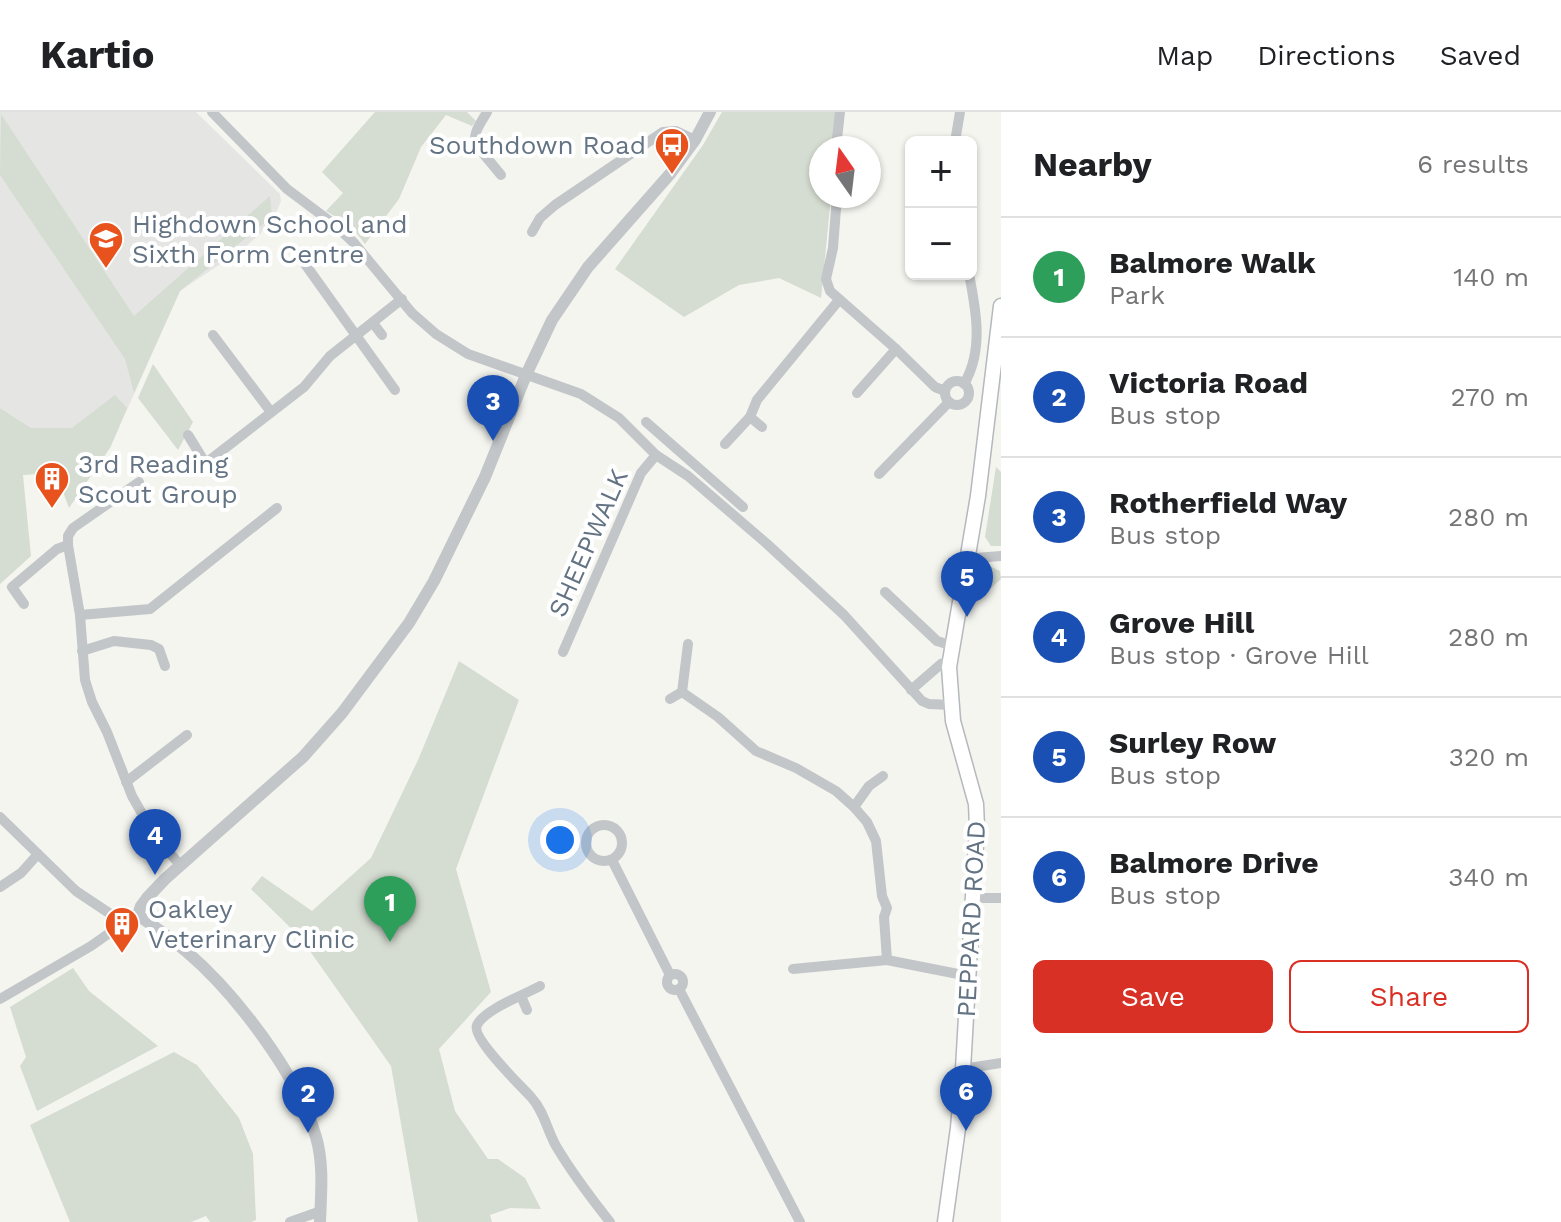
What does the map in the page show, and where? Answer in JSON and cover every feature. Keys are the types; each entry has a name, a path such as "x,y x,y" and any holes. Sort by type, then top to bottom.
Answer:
{"main road":[{"name":"PEPPARD ROAD","path":"945,1222 963,1069 976,804 957,739 951,705 952,653 998,360 1001,306"}],"street":[{"path":"212,112 287,189 354,243 412,313 453,346 581,394 619,418 659,456 688,476 777,553 844,615 922,701 951,705"},
{"path":"487,112 474,135 474,141 501,175"},
{"path":"0,999 138,915 147,898 180,865 303,757 342,713 409,623 434,581 479,489 552,320 588,267 654,194 695,140 710,112"},
{"path":"837,136 840,112"},
{"path":"956,136 960,112"},
{"path":"532,232 540,218 555,205 663,132 676,131 695,140"},
{"path":"836,208 833,248 826,279 830,291 935,387 947,396 959,405 966,401 968,390 958,381 951,382 947,396 879,474"},
{"path":"305,264 395,390"},
{"path":"964,384 972,371 977,328 970,280"},
{"path":"188,435 207,466 304,387 330,356 402,299"},
{"path":"725,444 750,417 757,400 839,300"},
{"path":"373,323 382,335"},
{"path":"213,335 271,412"},
{"path":"857,393 896,349"},
{"path":"750,417 762,427"},
{"path":"646,422 743,507"},
{"name":"SHEEPWALK","path":"563,652 641,473 672,445"},
{"path":"56,528 69,531 139,482"},
{"path":"80,615 150,609 277,508"},
{"path":"69,531 68,545 80,615 85,680 92,702 126,782 153,833 180,865"},
{"path":"24,604 12,587 57,549 68,545"},
{"path":"968,556 1001,556"},
{"path":"885,592 952,653 911,690"},
{"path":"82,651 114,641 151,645 159,649 165,666"},
{"path":"682,692 688,644"},
{"path":"670,699 682,692"},
{"path":"682,692 718,717 756,751 796,768 836,791 867,822 876,841 882,896 887,908 884,917 887,960"},
{"path":"126,782 187,735"},
{"path":"854,807 869,786 883,776"},
{"path":"0,817 76,891 124,923"},
{"path":"0,887 21,873 38,854"},
{"path":"612,860 670,975 681,976 683,981 679,989 799,1221"},
{"path":"972,898 1001,898"},
{"path":"138,915 188,952 231,997 274,1053 301,1099 315,1135 321,1171 320,1216 290,1222"},
{"path":"793,969 887,960 968,976"},
{"path":"540,986 502,1004 482,1019 476,1026 476,1033 539,1106 555,1145 610,1222"},
{"path":"521,996 527,1010"},
{"path":"963,1069 1001,1063"}],"shaded area":[{"name":"Highdown School and Sixth Form Centre","path":"0,112 196,112 280,194 281,201 276,213 261,233 243,249 180,291 110,448 31,428 0,408"},
{"path":"375,112 467,112 476,121 472,126 446,115 421,147 399,199 365,244 351,226 326,211 343,193 322,172"},
{"path":"722,112 839,112 836,136 809,136 809,208 830,208 821,298 779,278 739,285 684,317 615,269 703,145"},
{"path":"1,114 134,316 270,196 272,217 180,291 134,393 125,359 0,175"},
{"path":"153,364 193,422 178,450 138,398"},
{"path":"115,395 127,408 110,448 69,508 56,473 23,475 31,556 0,584 0,408 31,428 72,428"},
{"path":"996,467 1001,472 1001,546 991,546 985,537"},
{"path":"989,566 1000,571 1001,579 971,606 975,571"},
{"path":"459,661 519,700 456,869 491,992 439,1049 455,1111 488,1159 498,1159 525,1178 541,1209 510,1208 490,1215 492,1222 418,1222 391,1066 300,937 251,889 262,876 312,911 371,858 418,760"},
{"path":"73,968 89,991 158,1046 37,1111 20,1066 26,1057 10,1007"},
{"path":"174,1052 197,1065 239,1118 253,1154 256,1220 210,1222 206,1216 191,1222 70,1222 30,1125"}],"place":[{"name":"Southdown Road","path":"672,176"},
{"name":"Highdown School and Sixth Form Centre","path":"106,270"},
{"name":"Rotherfield Way","path":"493,441"},
{"name":"3rd Reading Scout Group","path":"52,510"},
{"name":"Surley Row","path":"967,617"},
{"name":"Grove Hill","path":"155,875"},
{"name":"Balmore Walk","path":"390,942"},
{"name":"Oakley Veterinary Clinic","path":"122,955"},
{"name":"Balmore Drive","path":"966,1131"},
{"name":"Victoria Road","path":"308,1133"}]}
